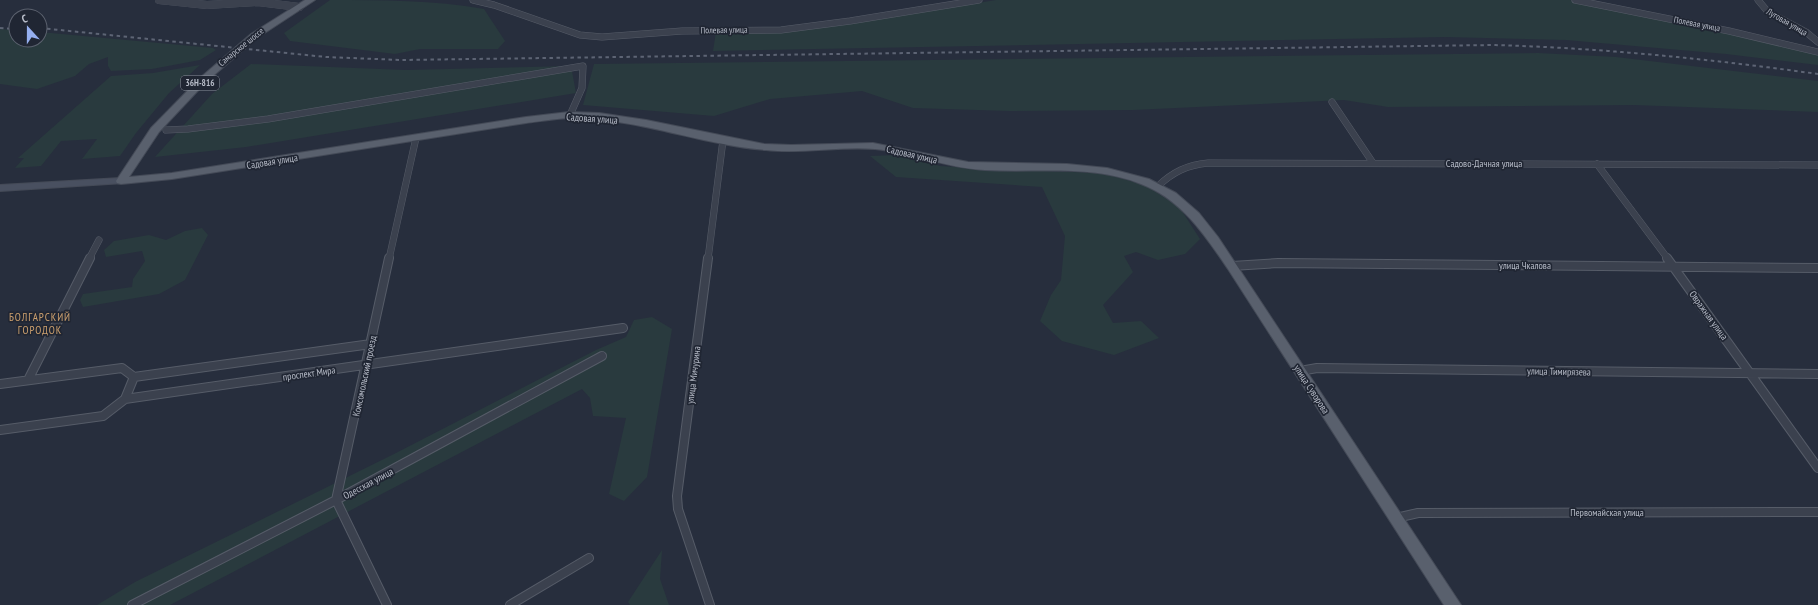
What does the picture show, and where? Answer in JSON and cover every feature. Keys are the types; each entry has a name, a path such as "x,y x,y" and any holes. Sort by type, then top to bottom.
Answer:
{"main road":[{"name":"Самарское шоссе","path":"121,181 155,130 203,80 254,36 311,0"},
{"name":"Садовая улица","path":"0,188 121,181 172,176 526,120 570,115 621,120 765,147 788,148 873,146 892,148 936,160 963,165 1094,169 1129,175 1158,186"},
{"name":"улица Суворова","path":"1158,186 1174,196 1194,213 1232,266 1452,605"}],"street":[{"path":"159,0 208,5 258,2 299,7"},
{"name":"Полевая улица","path":"473,0 494,5 580,35 602,37 682,31 781,30 850,21 979,0"},
{"name":"Полевая улица","path":"1575,0 1729,31 1816,51"},
{"name":"Луговая улица","path":"1758,0 1768,12 1806,32 1818,42"},
{"path":"1816,51 1818,46"},
{"path":"166,130 188,129 268,119 583,66 582,88 570,115"},
{"path":"1332,102 1373,163"},
{"name":"Комсомольский проезд","path":"336,500 416,138"},
{"name":"улица Мичурина","path":"710,605 678,509 677,496 723,140"},
{"name":"Садово-Дачная улица","path":"1158,186 1177,170 1200,163 1818,165"},
{"name":"Овражная улица","path":"1597,164 1673,266 1818,468"},
{"path":"28,380 99,240"},
{"name":"улица Чкалова","path":"1232,266 1278,263 1818,268"},
{"name":"проспект Мира","path":"0,430 103,416 125,399 623,328"},
{"name":"проспект Мира","path":"134,377 371,344"},
{"name":"Одесская улица","path":"132,605 336,500 602,356"},
{"path":"0,384 122,368 134,377 125,399"},
{"name":"улица Тимирязева","path":"1300,371 1317,368 1818,374"},
{"path":"336,500 387,605"},
{"name":"Первомайская улица","path":"1396,518 1418,513 1818,512"},
{"path":"510,605 589,558"}],"shaded area":[{"path":"330,0 427,2 484,9 505,41 498,49 420,49 395,54 290,41 284,33"},
{"path":"996,0 1570,0 1815,50 1818,54 1818,65 1726,54 1566,40 1445,37 713,51 716,32 779,33"},
{"path":"0,29 8,30 8,48 48,48 48,33 213,48 216,50 200,60 152,69 111,71 108,66 108,57 89,64 75,76 37,89 0,84"},
{"path":"1538,53 1616,57 1818,81 1818,112 1634,105 1388,107 1344,100 1133,110 1009,111 913,108 862,91 770,99 714,116 583,105 594,64"},
{"path":"251,64 406,70 571,66 576,93 246,147 155,157 212,94"},
{"path":"200,65 169,93 136,133 120,156 82,159 97,139 61,141 41,166 15,168 24,158 18,158 111,76 153,73"},
{"path":"898,155 940,166 1101,173 1146,185 1180,208 1200,239 1185,254 1158,260 1136,252 1124,256 1133,272 1103,305 1113,323 1141,321 1159,338 1114,355 1062,341 1040,321 1051,295 1061,280 1065,236 1042,187 896,177 870,156"},
{"path":"202,228 208,235 185,280 159,294 83,307 80,300 83,294 132,287 133,279 145,261 142,251 106,257 104,250 114,241 149,235 166,240 185,231"},
{"path":"652,317 672,329 647,477 624,501 609,494 626,418 593,416 590,398 582,389 170,605 97,605 135,582 394,454 596,350 626,337 634,320"},
{"path":"662,550 660,579 669,605 630,605 628,602"}],"railway":[{"path":"0,28 8,28"},
{"path":"48,29 326,57 401,60 1493,45 1534,46 1656,55 1818,74"}],"district":[{"name":"БОЛГАРСКИЙ ГОРОДОК","path":"40,323"}]}
